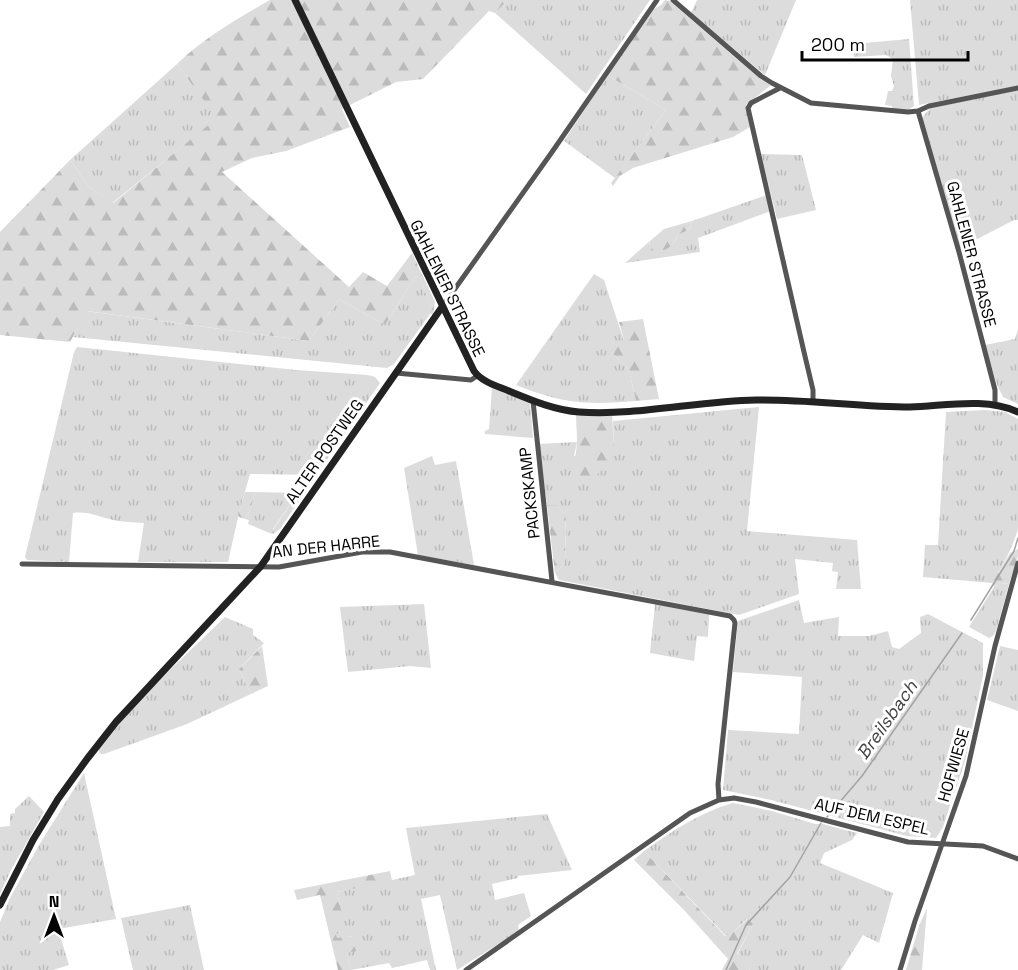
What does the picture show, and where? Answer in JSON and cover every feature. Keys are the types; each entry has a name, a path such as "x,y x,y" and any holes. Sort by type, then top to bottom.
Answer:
{"main road":[{"name":"GAHLENER STRASSE","path":"295,0 477,376 533,401 558,409 579,412 609,412 753,400 909,407 996,404 1018,412"},
{"name":"ALTER POSTWEG","path":"0,905 33,840 58,799 90,755 116,722 261,566 442,307"}],"street":[{"name":"ALTER POSTWEG","path":"442,307 657,0"},
{"path":"673,0 761,76 780,88 820,105 884,111 918,111 929,106 1018,88"},
{"path":"780,88 751,103 749,109 813,390 813,401"},
{"name":"GAHLENER STRASSE","path":"918,111 959,252 995,390 996,404"},
{"path":"396,373 471,380 477,376"},
{"name":"PACKSKAMP","path":"533,401 552,581"},
{"name":"AN DER HARRE","path":"22,564 290,566 362,552 383,552 552,581 730,616 734,620 718,784 719,800"},
{"name":"HOFWIESE","path":"900,970 966,776 995,646 1018,563"},
{"name":"AUF DEM ESPEL","path":"466,970 582,890 662,831 690,813 719,800 734,798 756,802 908,842 983,846 1018,859"}],"green space":[{"path":"270,0 508,0 495,13 489,11 423,79 396,82 342,109 350,127 286,151 252,158 222,172 349,287 363,272 387,286 412,253 435,302 433,314 430,314 431,307 420,278 416,276 385,325 339,299 309,341 87,311 70,342 0,335 0,232 70,160 89,187 113,203 217,118 177,64 210,37"},
{"path":"508,0 650,0 586,94 495,13"},
{"path":"665,0 670,1 738,60 771,85 746,105 750,127 733,137 633,168 620,176 613,186 611,183 666,110 607,75 652,10"},
{"path":"697,0 796,0 765,75 691,13"},
{"path":"910,0 1018,0 1018,86 919,105"},
{"path":"909,39 914,106 908,110 892,110 892,106 885,105 888,91 892,91 894,86 891,76 893,59 886,55 854,57 853,44"},
{"path":"177,64 218,118 112,203 89,187 70,160"},
{"path":"607,75 666,110 615,178 564,141"},
{"path":"1018,90 1018,220 960,248 922,118 930,108"},
{"path":"761,154 802,155 816,210 777,219"},
{"path":"767,195 771,211 698,238 700,252 625,263 650,241 649,245 653,249 665,250 678,235 690,229 692,221"},
{"path":"692,221 690,229 678,235 668,248 657,252 649,247 650,241 664,229"},
{"path":"594,274 604,280 624,341 610,343 613,354 629,370 636,401 575,402 516,385"},
{"path":"416,276 420,278 432,309 394,364 387,368 73,337 86,311 309,341 339,299 385,325"},
{"path":"643,319 659,399 636,401 629,370 613,354 609,343 624,340 619,322"},
{"path":"1018,329 1018,404 1003,397 985,345 1015,339"},
{"path":"77,347 296,370 368,375 375,377 380,383 316,475 250,474 228,562 138,562 144,523 117,521 79,513 73,513 69,562 27,560 25,557"},
{"path":"492,388 530,403 533,438 485,434 485,431 489,429"},
{"path":"759,407 747,531 857,540 861,589 836,589 838,572 832,571 833,563 795,559 799,594 739,615 559,580 555,573 565,563 566,507 547,505 538,444 577,442 574,456 614,443 613,421"},
{"path":"985,410 1005,412 1018,419 1018,529 1016,536 992,583 923,577 925,545 938,545 946,412"},
{"path":"612,414 614,443 609,464 588,483 578,476 576,471 576,415"},
{"path":"432,456 435,465 456,461 474,565 418,555 404,468"},
{"path":"245,492 255,492 251,508 245,519 238,515"},
{"path":"255,492 298,493 273,529 275,533 272,534 248,524 249,520 245,519 251,508"},
{"path":"298,493 303,493 303,495 275,533 273,530"},
{"path":"547,505 566,506 565,563 555,573"},
{"path":"1018,549 1009,584 1000,583 994,587 992,583 1010,553"},
{"path":"1000,583 1009,584 996,631 989,638 969,627 994,587"},
{"path":"799,600 804,623 839,617 838,636 869,636 888,631 892,647 899,649 921,633 920,617 928,614 983,643 983,676 965,761 943,827 936,838 907,836 771,800 723,790 728,730 799,734 802,677 733,672 738,621"},
{"path":"424,604 431,668 410,666 348,672 340,607"},
{"path":"655,604 709,614 708,637 697,636 694,661 650,653"},
{"path":"225,617 253,629 253,635 264,643 239,669 251,694 187,724 100,754 98,747 149,690"},
{"path":"262,646 268,686 251,694 239,669"},
{"path":"1000,646 1018,650 1018,711 987,700"},
{"path":"84,773 116,919 58,929 69,965 53,970 0,970 0,922 10,898 39,845"},
{"path":"29,796 44,812 0,894 0,827 10,826 10,814 15,813 15,809"},
{"path":"733,803 857,833 852,840 824,853 820,863 893,893 879,943 863,935 841,970 750,970 737,955 753,924 747,919 726,936 644,851 697,817"},
{"path":"547,814 572,870 518,876 518,878 492,884 495,900 524,893 531,916 518,925 519,931 457,970 440,895 421,899 436,970 430,970 427,960 392,968 389,963 351,970 347,953 352,936 337,939 336,934 345,932 337,892 415,875 406,828"},
{"path":"644,851 725,936 731,934 748,919 753,924 737,954 750,970 722,970 728,959 684,910 634,860"},
{"path":"390,871 392,881 337,892 346,932 336,934 337,938 353,936 356,951 347,953 351,970 338,970 320,895 297,900 294,890"},
{"path":"190,905 204,970 133,970 121,918"},
{"path":"927,908 922,970 906,970 919,926"}],"waterway":[{"name":"Breilsbach","path":"971,620 1014,551 1018,538"},
{"name":"Breilsbach","path":"827,817 862,776 962,633"},
{"name":"Breilsbach","path":"726,970 746,925 790,877 821,823"}]}
